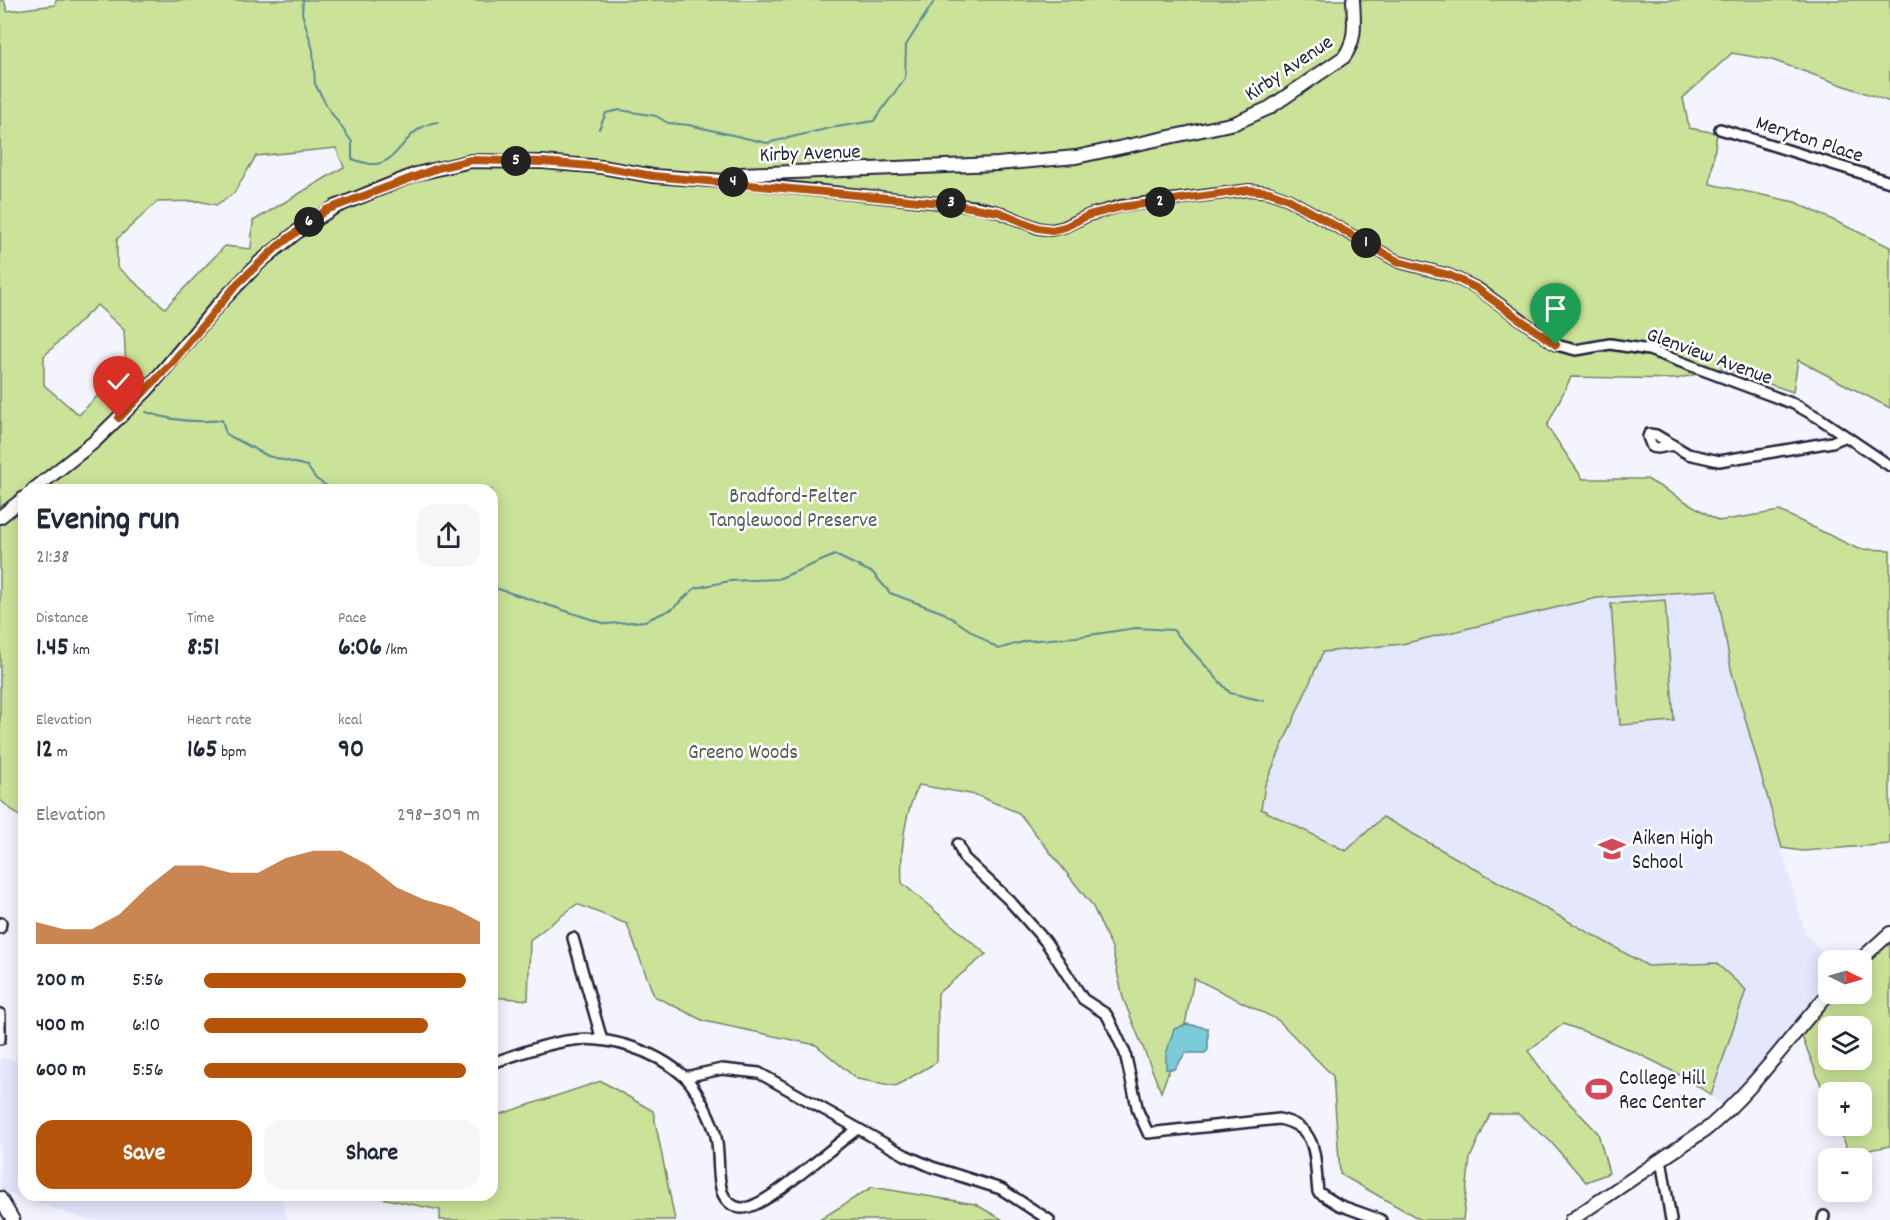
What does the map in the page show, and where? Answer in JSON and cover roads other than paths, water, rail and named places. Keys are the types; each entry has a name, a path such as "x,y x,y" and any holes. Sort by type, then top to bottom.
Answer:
{"street":[{"name":"Kirby Avenue","path":"41,484 94,442 147,390 218,305 260,262 302,228 335,207 416,174 471,160 543,162 602,167 653,176 724,181 741,174 998,164 1076,157 1235,123 1269,108 1344,57 1354,35 1353,0"},
{"name":"Meryton Place","path":"1720,129 1890,183"},
{"name":"Glenview Avenue","path":"724,181 979,207 999,212 1038,228 1052,230 1065,227 1089,215 1121,207 1249,190 1269,192 1288,199 1399,262 1449,275 1471,285 1509,309 1556,345 1576,350 1610,344 1649,350 1794,404 1819,418 1890,466"},
{"path":"1672,445 1688,454 1719,461 1832,442 1844,437"},
{"path":"0,517 18,503"},
{"path":"958,844 964,858 1009,900 1046,942 1083,999 1106,1014 1110,1020 1125,1053 1138,1111 1148,1133 1279,1119 1292,1122 1309,1136 1313,1144 1318,1192 1338,1205 1381,1220"},
{"path":"1871,950 1890,933"},
{"path":"573,938 602,1040"},
{"path":"1571,1220 1708,1128 1764,1074 1820,1004"},
{"path":"0,1014 0,1039"},
{"path":"498,1062 568,1040 602,1040 645,1052 661,1060 685,1077 714,1130 723,1194 738,1208 751,1207 776,1192 858,1129"},
{"path":"685,1077 722,1069 759,1073 917,1161 1001,1188 1048,1220"},
{"path":"1661,1160 1671,1220"},
{"path":"0,1198 13,1220"}],"water":[{"path":"1187,1024 1208,1028 1208,1050 1205,1053 1186,1053 1174,1069 1166,1069 1166,1054 1174,1029"}],"waterway":[{"path":"303,0 302,13 313,50 315,84 328,108 352,142 352,159 373,164 384,161 392,157 418,130 438,122"},
{"path":"599,129 606,113 620,110 656,116 668,123 689,125 767,143 830,128 874,121 905,78 906,45 935,0"},
{"path":"146,412 184,421 222,420 226,434 268,456 307,466 316,479 324,484"},
{"path":"498,589 606,624 645,621 672,609 695,588 730,581 778,579 835,555 873,573 890,593 944,613 998,649 1026,641 1076,637 1136,628 1173,630 1230,693 1264,701"}],"place":[{"name":"Aiken High School","path":"1612,849"},
{"name":"College Hill Rec Center","path":"1599,1089"}],"park label":[{"name":"Bradford-Felter Tanglewood Preserve","path":"793,507"},
{"name":"Greeno Woods","path":"743,751"}]}
